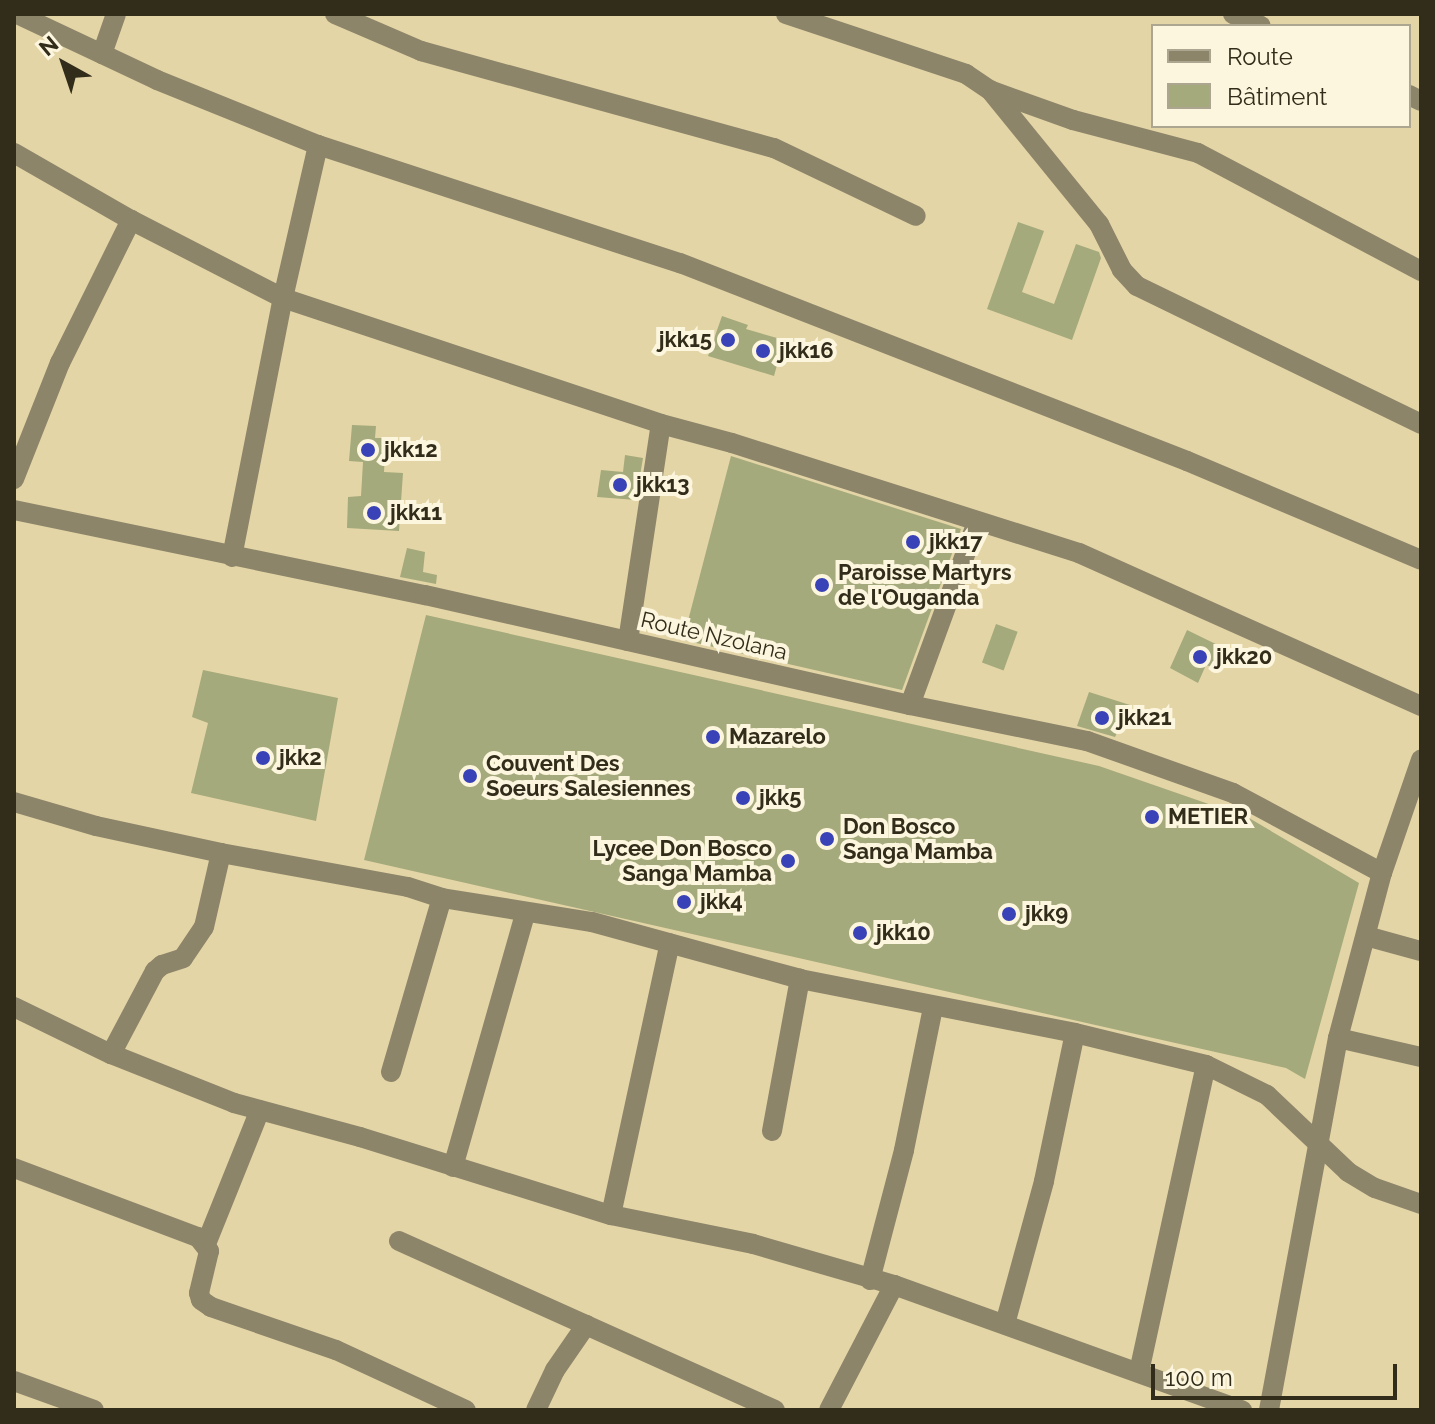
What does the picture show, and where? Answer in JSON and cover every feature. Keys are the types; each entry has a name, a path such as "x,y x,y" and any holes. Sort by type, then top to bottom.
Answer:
{"street":[{"path":"17,14 102,54 318,145 680,263 1187,461 1421,560"},
{"path":"102,54 116,14"},
{"path":"335,14 421,51 774,148 916,216"},
{"path":"786,14 940,63 966,74 990,90 1073,120 1198,153 1421,271"},
{"path":"1233,14 1256,24"},
{"path":"990,90 1099,224 1122,270 1137,286 1421,424"},
{"path":"232,557 283,298 318,145"},
{"path":"14,153 131,220 283,298 661,424 732,443 1079,553 1421,706"},
{"path":"14,479 60,363 131,220"},
{"path":"628,641 661,424"},
{"name":"Route Nzolana","path":"14,510 425,595 1101,746 1233,793 1382,873"},
{"path":"910,705 977,522"},
{"path":"1269,1410 1338,1038 1382,873 1421,760"},
{"path":"14,802 96,826 221,853 408,887 442,898 525,914 592,922 800,979 1075,1033 1206,1065 1267,1095 1320,1148 1375,1188 1421,1204"},
{"path":"111,1054 155,971 162,965 183,958 204,927 221,853"},
{"path":"391,1072 442,898"},
{"path":"453,1167 525,914"},
{"path":"1366,936 1421,951"},
{"path":"611,1215 670,943"},
{"path":"772,1131 800,979"},
{"path":"14,1007 111,1054 260,1110 611,1215 753,1244 894,1285 1242,1410"},
{"path":"870,1280 904,1150 933,1007"},
{"path":"1005,1324 1044,1181 1075,1033"},
{"path":"1338,1038 1421,1057"},
{"path":"1139,1372 1206,1065"},
{"path":"260,1110 206,1244 208,1262 199,1293 206,1304 336,1350 466,1410"},
{"path":"14,1168 189,1234 206,1244"},
{"path":"399,1241 775,1410"},
{"path":"829,1410 894,1285"},
{"path":"536,1410 555,1370 586,1325"},
{"path":"14,1381 94,1410"}],"building":[{"path":"1018,222 1044,231 1022,292 1054,304 1076,244 1099,252 1101,258 1072,340 987,309"},
{"path":"722,316 748,325 746,329 784,340 774,376 708,356"},
{"name":"jkk11","path":"352,425 376,426 375,438 386,438 384,472 403,473 399,531 347,528 348,497 361,496 363,462 349,461"},
{"name":"jkk13","path":"625,455 643,458 636,500 597,497 601,470 623,472"},
{"name":"Paroisse Martyrs de l'Ouganda","path":"731,456 961,529 902,690 683,640"},
{"path":"407,548 425,552 423,572 437,575 436,584 400,577"},
{"name":"Don Bosco Sanga Mamba","path":"426,615 1099,766 1249,818 1359,883 1305,1079 1286,1068 364,860"},
{"path":"996,624 1018,632 1004,670 982,663"},
{"name":"jkk20","path":"1187,630 1228,650 1219,669 1206,665 1198,683 1170,668"},
{"name":"jkk2","path":"203,670 338,698 316,821 191,793 208,723 192,717"},
{"name":"jkk21","path":"1089,692 1130,705 1115,737 1077,726"}],"place":[{"name":"jkk15","path":"728,340"},
{"name":"jkk16","path":"763,351"},
{"name":"jkk12","path":"368,450"},
{"name":"jkk13","path":"620,485"},
{"name":"jkk11","path":"374,513"},
{"name":"jkk17","path":"913,542"},
{"name":"Paroisse Martyrs de l'Ouganda","path":"822,585"},
{"name":"jkk20","path":"1200,657"},
{"name":"jkk21","path":"1102,718"},
{"name":"Mazarelo","path":"713,737"},
{"name":"jkk2","path":"263,758"},
{"name":"Couvent Des Soeurs Salesiennes","path":"470,776"},
{"name":"jkk5","path":"743,798"},
{"name":"METIER","path":"1152,817"},
{"name":"Don Bosco Sanga Mamba","path":"827,839"},
{"name":"Lycee Don Bosco Sanga Mamba","path":"788,861"},
{"name":"jkk4","path":"684,902"},
{"name":"jkk9","path":"1009,914"},
{"name":"jkk10","path":"860,933"}]}
